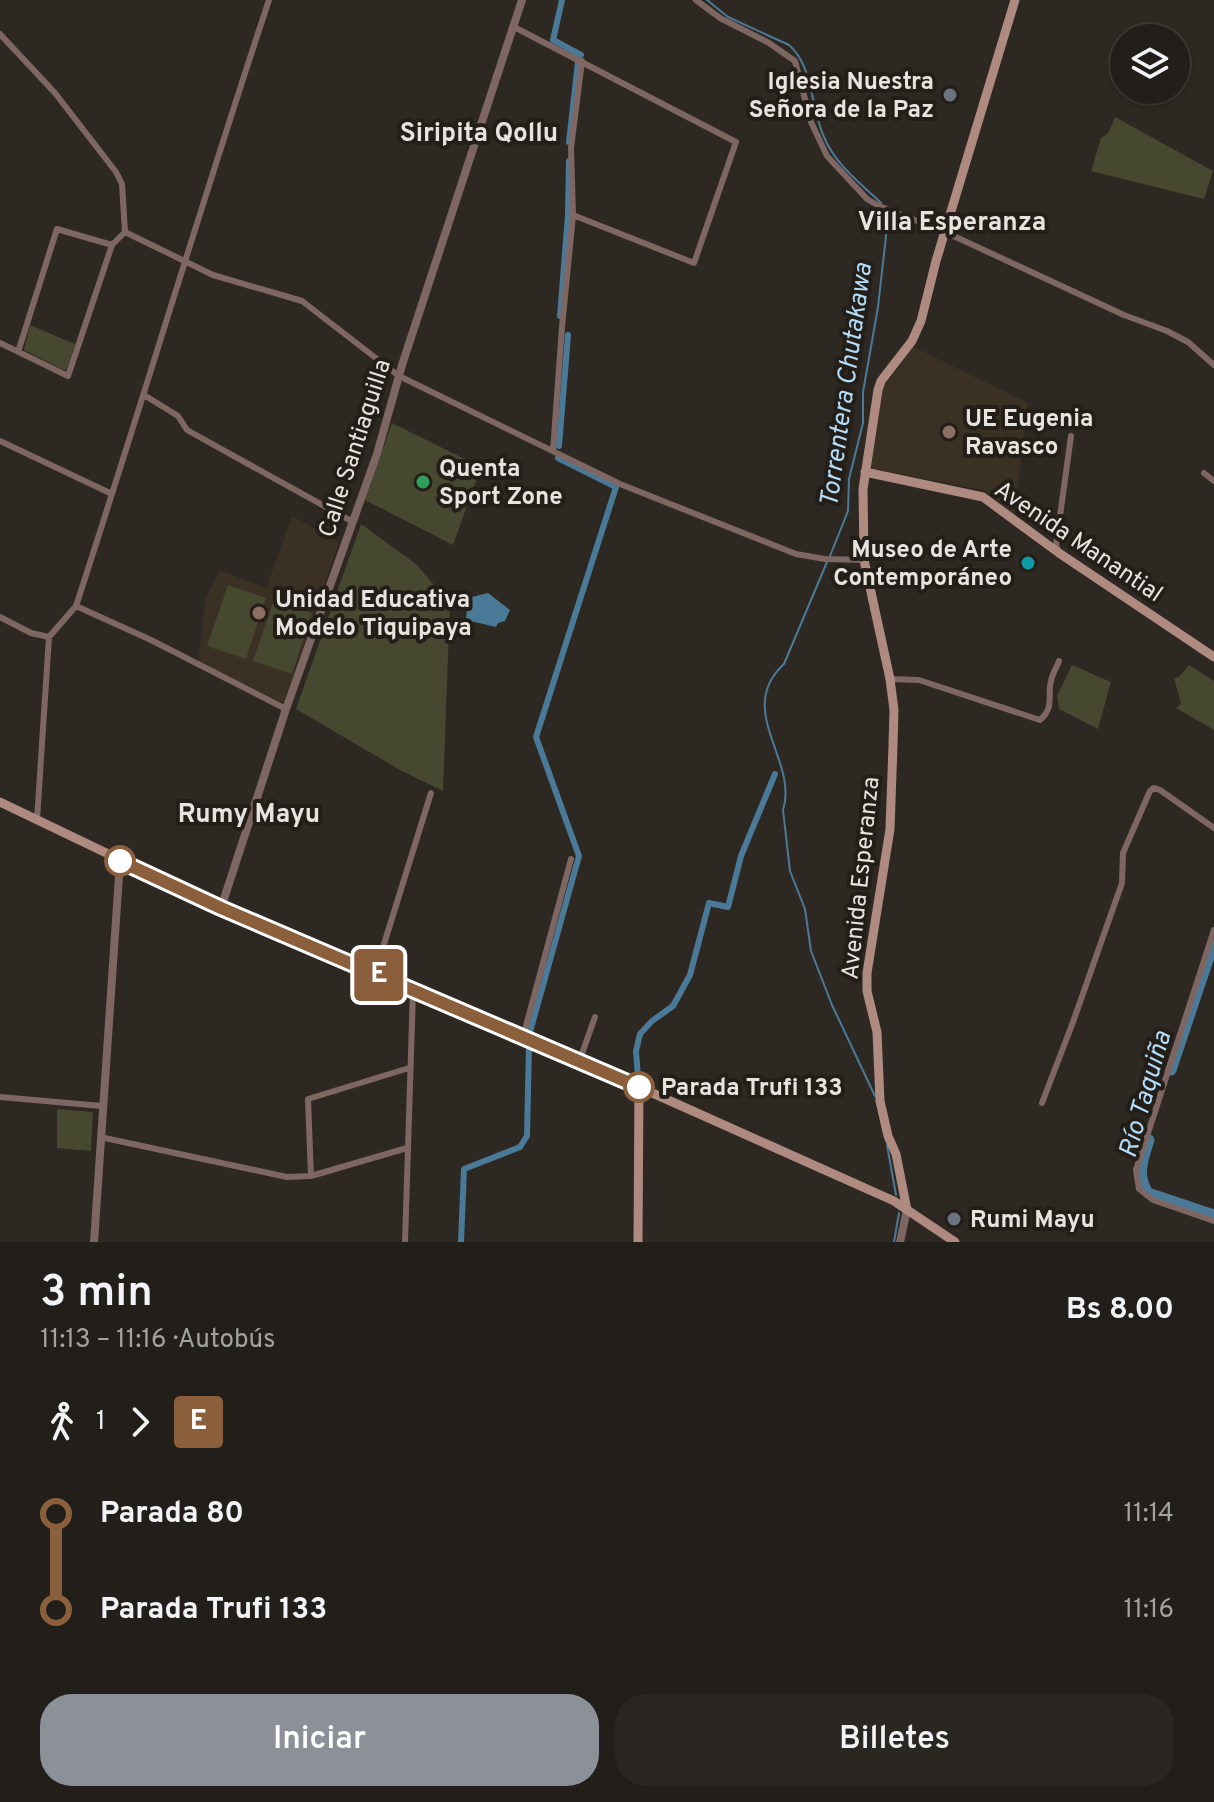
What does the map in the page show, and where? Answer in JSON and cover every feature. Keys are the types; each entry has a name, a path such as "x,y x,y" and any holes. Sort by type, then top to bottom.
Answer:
{"main road":[{"name":"Avenida Esperanza","path":"901,1206 896,1154 888,1136 880,1101 877,1032 867,991 867,973 890,829 894,710 881,628 864,560 865,472 878,390 881,381 912,341 921,321 1015,0"},
{"name":"Avenida Manantial","path":"865,472 983,497 1059,553 1214,657"},
{"path":"0,802 221,908 639,1087 901,1206 955,1242"},
{"path":"638,1242 639,1087"}],"street":[{"path":"37,820 49,637 76,606 186,262 213,167 269,0"},
{"name":"Calle Santiaguilla","path":"221,908 286,709 377,454 399,376 522,0"},
{"path":"696,0 720,18 769,43 795,61 811,122 827,156 867,199 1188,342 1214,365"},
{"path":"514,27 736,142 694,263 573,215"},
{"path":"0,34 55,93 116,172 122,184 125,232 112,245 68,376 0,343"},
{"path":"553,451 573,215 571,148 582,61"},
{"path":"18,352 57,229 112,245"},
{"path":"125,232 213,275 302,301 399,376 620,484 796,554 864,560"},
{"path":"144,395 178,416 187,430 353,522"},
{"path":"1059,553 1056,545 1071,436"},
{"path":"0,441 112,494"},
{"path":"1204,473 1214,481"},
{"path":"76,606 151,640 286,709"},
{"path":"0,617 31,633 49,637"},
{"path":"890,679 919,680 1040,720 1051,703 1050,681 1059,661"},
{"path":"1042,1103 1122,883 1123,853 1150,791 1154,788 1160,790 1214,828"},
{"path":"375,973 431,793"},
{"path":"523,1038 571,859"},
{"path":"94,1242 120,861"},
{"path":"1214,930 1136,1170 1139,1189 1153,1200 1214,1221"},
{"path":"405,1242 413,991"},
{"path":"579,1062 595,1017"},
{"path":"311,1176 308,1099 409,1068"},
{"path":"0,1097 102,1106"},
{"path":"100,1137 287,1177 311,1176 407,1148"},
{"path":"900,1242 901,1206"}],"shaded area":[{"name":"UE Eugenia Ravasco","path":"914,347 1028,403 1014,514 984,490 873,468 870,464 881,390"},
{"name":"Unidad Educativa Modelo Tiquipaya","path":"292,516 339,542 284,703 198,662 206,598 220,570 266,588"}],"green space":[{"path":"1115,117 1213,171 1204,199 1091,171 1101,138 1109,132"},
{"path":"30,325 75,344 67,369 24,350"},
{"name":"Quenta Sport Zone","path":"392,423 481,467 453,545 365,500"},
{"path":"361,524 416,564 450,603 443,791 400,770 296,709"},
{"path":"228,585 266,598 246,659 207,646"},
{"path":"274,600 312,613 292,674 253,661"},
{"path":"1072,665 1111,682 1098,729 1059,709 1057,696"},
{"path":"1189,665 1214,681 1214,730 1176,708 1181,704 1174,678 1179,677"},
{"path":"57,1109 93,1112 91,1151 57,1148"}],"water":[{"path":"488,593 510,610 505,621 496,627 466,620 468,598"}],"waterway":[{"path":"562,0 553,40 581,55"},
{"name":"Torrentera Chutakawa","path":"707,0 728,17 789,45 797,54 803,64 829,147 849,173 881,203"},
{"path":"569,142 578,62"},
{"path":"560,316 569,161"},
{"name":"Torrentera Chutakawa","path":"830,556 848,511 849,479 863,423 863,392 878,307 886,236 885,213"},
{"path":"559,446 568,335"},
{"path":"530,1032 579,856 536,737 616,487 558,458"},
{"name":"Torrentera Chutakawa","path":"827,562 784,664 770,681 765,699 766,717 783,773 786,792 783,810 790,871 805,909 811,951 832,1005 875,1096"},
{"path":"638,1077 636,1051 640,1034 673,1006 690,975 709,903 728,907 741,856 775,774"},
{"name":"Río Taquiña","path":"1171,1070 1214,942"},
{"path":"461,1242 464,1169 520,1147 527,1136 529,1045"},
{"name":"Río Taquiña","path":"1149,1140 1141,1173 1148,1193 1214,1215"},
{"name":"Torrentera Chutakawa","path":"887,1145 896,1195"},
{"name":"Torrentera Chutakawa","path":"894,1242 899,1213"}],"bus line":[{"name":"E","path":"120,861 221,908 639,1087"}],"place":[{"name":"Iglesia Nuestra Señora de la Paz","path":"950,95"},
{"name":"UE Eugenia Ravasco","path":"949,432"},
{"name":"Quenta Sport Zone","path":"423,482"},
{"name":"Museo de Arte Contemporáneo","path":"1028,563"},
{"name":"Unidad Educativa Modelo Tiquipaya","path":"259,613"},
{"name":"Parada Trufi 133","path":"639,1087"},
{"name":"Rumi Mayu","path":"954,1219"}],"district":[{"name":"Siripita Qollu","path":"479,132"},
{"name":"Villa Esperanza","path":"952,221"},
{"name":"Rumy Mayu","path":"249,813"}]}
